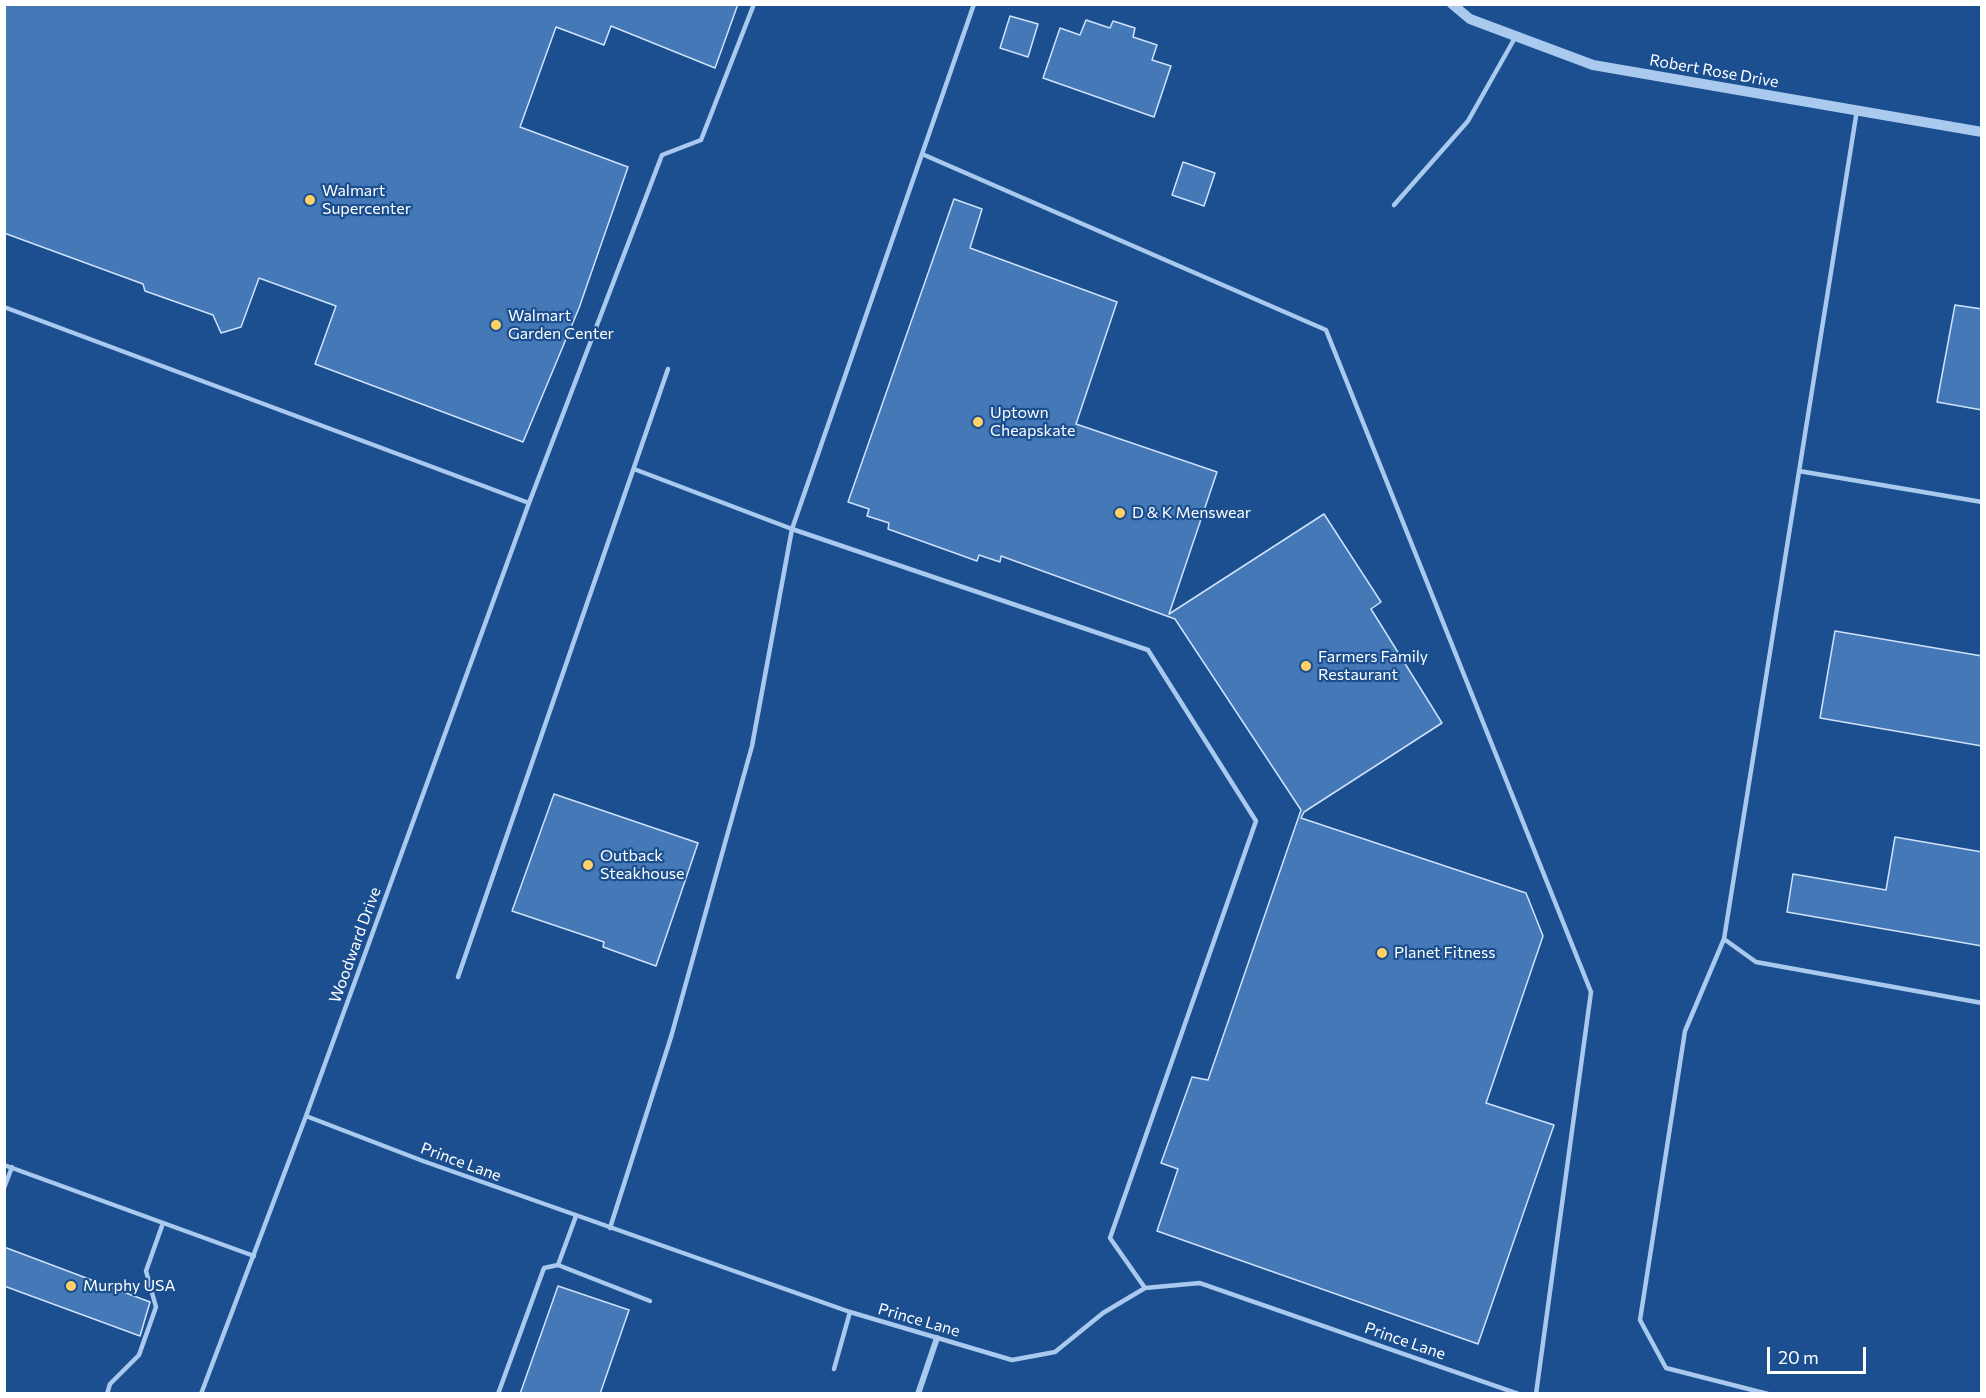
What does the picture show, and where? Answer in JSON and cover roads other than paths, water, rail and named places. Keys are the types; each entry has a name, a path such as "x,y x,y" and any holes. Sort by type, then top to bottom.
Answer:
{"street":[{"name":"Robert Rose Drive","path":"1452,4 1470,19 1593,65 1982,132"},
{"path":"918,1394 937,1338"}],"lane":[{"name":"Woodward Drive","path":"201,1394 306,1116 529,503 662,155 701,140 754,4"},
{"path":"610,1228 670,1037 752,746 792,529 974,4"},
{"path":"1394,205 1468,121 1516,36"},
{"path":"1768,1394 1666,1368 1640,1320 1684,1030 1724,939 1857,110"},
{"path":"922,154 1326,330 1591,992 1536,1394"},
{"path":"4,307 529,503"},
{"path":"458,977 668,369"},
{"path":"634,469 792,529 1148,650 1256,821 1110,1239 1145,1287"},
{"path":"1799,471 1982,502"},
{"path":"1724,939 1756,962 1982,1003"},
{"name":"Prince Lane","path":"306,1116 423,1161 850,1312 1012,1360 1055,1352 1103,1313 1145,1287 1200,1283 1519,1394"},
{"path":"4,1165 254,1256"},
{"path":"4,1188 12,1167"},
{"path":"558,1265 576,1216"},
{"path":"107,1394 110,1384 139,1355 156,1307 146,1271 163,1223"},
{"path":"498,1394 544,1268 558,1265 650,1301"},
{"path":"834,1369 850,1312"}],"place":[{"name":"Walmart Supercenter","path":"310,200"},
{"name":"Walmart Garden Center","path":"496,325"},
{"name":"Uptown Cheapskate","path":"978,422"},
{"name":"D & K Menswear","path":"1120,513"},
{"name":"Farmers Family Restaurant","path":"1306,666"},
{"name":"Outback Steakhouse","path":"588,865"},
{"name":"Planet Fitness","path":"1382,953"},
{"name":"Murphy USA","path":"71,1286"}]}
